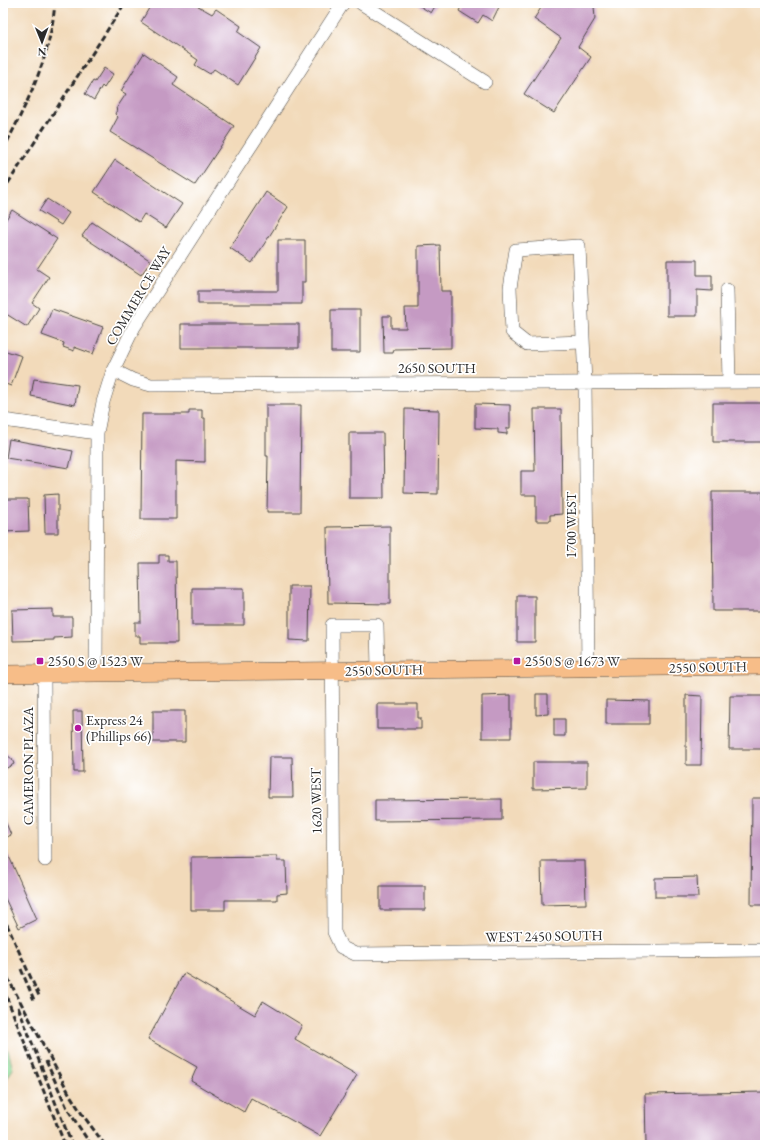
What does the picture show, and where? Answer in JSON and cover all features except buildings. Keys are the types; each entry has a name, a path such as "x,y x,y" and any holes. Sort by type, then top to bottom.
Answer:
{"main road":[{"name":"2550 SOUTH","path":"3,674 765,666"}],"street":[{"name":"COMMERCE WAY","path":"96,673 97,433 103,402 113,370 134,327 343,3"},
{"path":"361,3 485,82"},
{"name":"1700 WEST","path":"583,342 528,344 512,332 510,288 516,250 579,246 586,383 588,668"},
{"path":"728,290 729,382"},
{"name":"2650 SOUTH","path":"113,370 133,380 151,385 765,382"},
{"path":"3,420 97,433"},
{"name":"1620 WEST","path":"334,932 331,670 332,625 377,625 378,670"},
{"name":"CAMERON PLAZA","path":"44,673 45,860"},
{"name":"WEST 2450 SOUTH","path":"334,932 341,947 355,954 765,950"}],"green space":[{"path":"3,1050 8,1050 13,1069 3,1084"}],"railway":[{"path":"3,150 29,97 43,61 48,43 55,3"},
{"path":"3,191 125,3"},
{"path":"3,916 40,998"},
{"path":"3,969 70,1095 105,1145"},
{"path":"21,969 34,1000"},
{"path":"3,988 65,1145"},
{"path":"18,1007 72,1145"},
{"path":"46,1061 68,1110 91,1145"}],"place":[{"name":"2550 S @ 1523 W","path":"40,661"},
{"name":"2550 S @ 1673 W","path":"517,661"},
{"name":"Express 24 (Phillips 66)","path":"78,728"}]}
